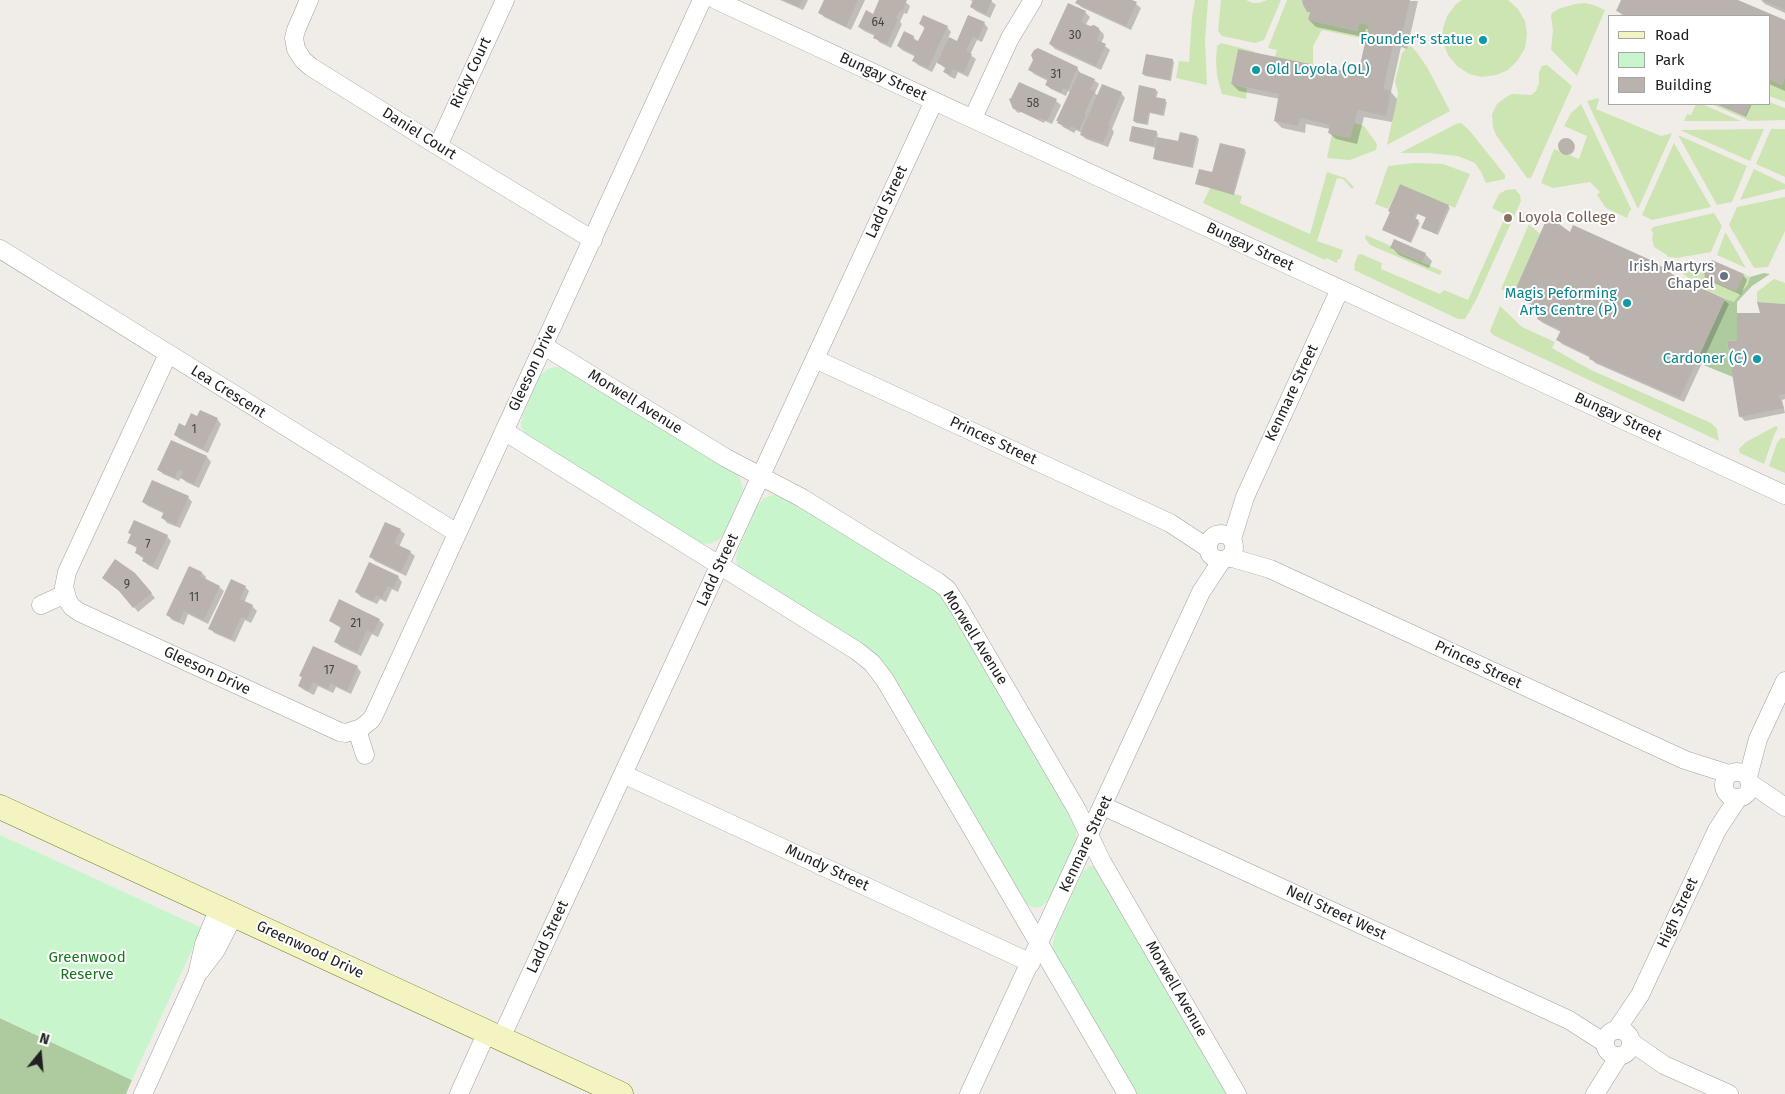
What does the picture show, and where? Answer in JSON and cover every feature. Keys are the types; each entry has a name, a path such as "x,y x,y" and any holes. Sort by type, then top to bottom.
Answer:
{"street":[{"name":"Daniel Court","path":"309,0 294,38 296,49 303,60 311,67 593,240"},
{"name":"Ricky Court","path":"438,146 505,0"},
{"name":"Gleeson Drive","path":"65,594 72,607 78,612 340,732 346,733 357,730 367,724 374,715 702,0"},
{"name":"Bungay Street","path":"716,0 1785,495"},
{"path":"973,118 1010,38 1033,0"},
{"name":"Ladd Street","path":"459,1094 494,1035 623,774 934,101"},
{"name":"Lea Crescent","path":"0,249 457,533"},
{"name":"Kenmare Street","path":"969,1094 1340,289"},
{"name":"Morwell Avenue","path":"544,346 726,458 802,498 938,582 946,589 958,606 1072,802 1102,862 1237,1094"},
{"path":"41,605 65,594 64,580 67,572 168,354"},
{"name":"Princes Street","path":"815,359 1785,807"},
{"path":"504,431 857,651 878,670 1127,1094"},
{"name":"High Street","path":"1595,1093 1785,681"},
{"path":"357,730 365,755"},
{"name":"Mundy Street","path":"623,774 1031,962"},
{"name":"Nell Street West","path":"1103,806 1729,1094"},
{"name":"Greenwood Drive","path":"0,807 621,1094"},
{"path":"143,1094 197,975 204,944 226,912"}],"green space":[{"path":"1195,0 1208,0 1205,41 1207,85 1176,78 1179,61 1189,62"},
{"path":"1221,0 1246,0 1259,3 1267,0 1281,0 1264,40 1255,43 1222,36 1218,31"},
{"path":"1287,0 1302,0 1307,12 1310,12 1308,20 1357,31 1359,23 1369,25 1366,39 1322,30 1313,46 1313,65 1275,57 1277,50 1268,48"},
{"path":"1462,0 1508,0 1518,9 1525,21 1527,34 1525,48 1518,60 1508,70 1496,75 1482,77 1469,74 1457,66 1448,55 1443,42 1443,28 1447,16 1456,4"},
{"path":"1585,3 1605,10 1577,76 1551,49 1553,31 1551,16 1558,9"},
{"path":"1221,43 1256,53 1238,49 1231,84 1247,88 1246,99 1222,94 1217,76 1216,60 1217,46"},
{"path":"1408,46 1412,47 1427,67 1450,111 1387,145 1398,93 1395,82 1402,53"},
{"path":"1547,65 1572,86 1531,178 1527,178 1496,135 1492,114 1497,104 1506,97 1512,94 1531,95 1536,91 1539,83 1539,72 1542,66"},
{"path":"1785,77 1785,102 1770,96 1770,79 1782,85"},
{"path":"1598,98 1596,109 1661,136 1672,133 1638,209 1587,101"},
{"path":"1770,102 1785,108 1785,120 1750,121 1713,105 1718,105 1744,116 1750,105 1770,105"},
{"path":"1581,104 1632,211 1630,210 1627,218 1606,208 1597,195 1600,192 1590,182 1553,188 1541,183 1554,149 1579,159 1587,136 1564,126 1571,113"},
{"path":"1696,105 1704,105 1741,121 1684,121 1687,114 1691,115"},
{"path":"1354,123 1364,126 1377,144 1376,150 1350,160 1327,158 1332,134 1350,138"},
{"path":"1461,123 1470,131 1505,175 1505,179 1486,183 1475,163 1458,156 1400,153"},
{"path":"1764,129 1750,161 1680,130"},
{"path":"1771,129 1785,129 1785,177 1756,164"},
{"path":"1678,135 1747,166 1732,202 1717,205"},
{"path":"1674,143 1711,207 1652,220 1642,215"},
{"path":"1414,163 1443,164 1470,174 1455,208 1400,184 1388,209 1375,204 1388,166"},
{"path":"1754,169 1785,184 1785,189 1740,200"},
{"path":"1327,172 1345,178 1354,187 1352,189 1343,179 1337,178 1317,241 1343,250 1337,263 1326,258 1325,260 1203,203 1210,188 1242,196 1240,203 1310,234"},
{"path":"1515,189 1520,195 1521,201 1476,300 1465,319 1458,319 1354,270 1358,255 1361,254 1382,263 1381,269 1440,294 1444,290 1468,300 1506,215 1492,208 1499,194 1506,190"},
{"path":"1785,197 1785,231 1768,267 1754,268 1729,225 1737,207"},
{"path":"1714,213 1722,226 1711,252 1677,258 1667,257 1667,255 1654,247 1653,232 1651,231 1653,227"},
{"path":"1529,224 1540,234 1516,288 1521,291 1518,297 1501,289"},
{"path":"1726,233 1746,268 1717,255"},
{"path":"1366,235 1391,246 1391,249 1442,271 1440,275 1370,245 1365,238"},
{"path":"1705,262 1701,271 1706,273 1704,277 1736,291 1744,274 1750,277 1748,284 1734,303 1698,286 1680,271 1681,266"},
{"path":"1764,273 1770,274 1752,286 1737,302 1737,340 1727,341 1733,377 1696,362 1725,299 1734,302 1748,284 1750,277"},
{"path":"1774,279 1785,283 1785,304 1757,302 1757,292"},
{"path":"1500,306 1522,327 1555,342 1552,348 1591,370 1711,423 1717,429 1719,441 1493,335 1490,331"},
{"path":"562,367 738,475 743,490 725,532 719,540 709,544 699,543 529,438 522,429 521,424 524,412 540,375 548,369"},
{"path":"1776,426 1778,428 1764,464 1740,453 1739,449 1746,442"},
{"path":"1781,438 1785,438 1785,473 1769,466 1777,443"},
{"path":"777,494 784,496 943,596 1076,823 1076,842 1050,898 1042,906 1037,908 1025,904 889,676 739,568 736,560 737,553 757,506 764,498"},
{"name":"Greenwood Reserve","path":"0,835 202,928 132,1080 0,1018"},
{"path":"1090,866 1096,867 1231,1094 1136,1094 1054,953 1052,945 1056,929 1083,871"},
{"path":"0,1018 132,1080 126,1094 0,1094"}],"building":[{"path":"783,0 802,0 799,7"},
{"path":"824,0 858,0 846,27 818,13"},
{"path":"879,0 907,0 896,18 898,19 887,44 873,38 875,34 858,27 866,10 873,14"},
{"path":"973,0 992,0 986,14 970,7"},
{"path":"1077,0 1132,0 1137,2 1126,26 1075,3"},
{"name":"Old Loyola (OL)","path":"1302,0 1410,0 1400,43 1394,41 1383,89 1391,91 1386,116 1358,110 1350,138 1328,133 1330,125 1300,118 1298,126 1274,121 1279,94 1231,84 1238,49 1358,74 1369,25 1359,23 1358,31 1308,20 1310,12 1307,12"},
{"path":"1621,0 1738,0 1785,20 1785,77 1782,85 1770,79 1770,15 1626,15 1616,11"},
{"path":"1762,0 1785,0 1785,10"},
{"path":"1068,3 1086,11 1081,22 1099,28 1100,32 1097,40 1106,44 1096,66 1049,44"},
{"path":"923,15 948,26 928,68 912,61 915,55 897,46 904,31 914,36 913,39 918,41 925,27 919,24"},
{"path":"968,15 985,22 978,39 973,36 966,51 972,54 964,73 953,69 950,75 943,72 946,67 937,63 949,37 957,41"},
{"path":"1038,48 1078,67 1068,90 1063,88 1061,93 1045,85 1048,79 1028,70 1033,60 1031,55"},
{"path":"1146,54 1173,59 1169,80 1142,74"},
{"path":"1079,72 1095,79 1090,89 1095,91 1079,130 1071,126 1070,129 1056,121"},
{"path":"1019,82 1057,99 1047,121 1040,118 1039,120 1013,109 1009,99"},
{"path":"1102,84 1122,92 1108,125 1110,126 1103,143 1080,135"},
{"path":"1139,85 1156,89 1155,97 1166,99 1162,115 1149,112 1146,124 1133,121"},
{"path":"1718,105 1750,105 1744,116"},
{"path":"1132,126 1157,131 1154,146 1129,141"},
{"path":"1180,132 1197,136 1191,167 1153,159 1157,137 1178,141"},
{"path":"1566,138 1572,140 1574,146 1572,152 1566,154 1560,152 1558,146 1560,140"},
{"path":"1220,143 1245,149 1233,194 1195,184 1199,169 1212,172"},
{"path":"1400,184 1449,205 1436,234 1421,228 1426,217 1416,213 1414,218 1419,220 1410,242 1382,230"},
{"name":"Magis Peforming Arts Centre (P)","path":"1548,216 1570,232 1573,225 1655,262 1675,276 1725,299 1680,398 1589,359 1590,356 1556,340 1561,330 1537,319 1542,308 1518,297 1521,291 1516,288"},
{"path":"1394,239 1426,253 1422,262 1390,248"},
{"name":"Irish Martyrs Chapel","path":"1712,260 1744,274 1736,291 1704,277 1706,273 1701,271 1705,262 1710,264"},
{"name":"Cardoner (C)","path":"1757,302 1785,304 1785,394 1778,395 1784,408 1739,417 1727,341 1737,340 1737,313 1760,313"},
{"path":"200,410 218,418 203,449 174,435 179,423 185,426 191,413 197,416"},
{"path":"171,440 207,456 194,484 180,478 183,472 178,470 175,478 157,470"},
{"path":"152,480 189,496 176,525 161,518 164,512 142,502"},
{"path":"134,520 168,535 153,566 142,561 144,557 135,553 137,547 127,543 131,534 128,533"},
{"path":"385,522 401,529 394,543 411,551 401,572 369,557"},
{"path":"115,559 135,573 152,593 133,608 119,591 102,578"},
{"path":"369,562 399,576 393,588 387,586 382,598 376,595 373,601 355,592"},
{"path":"189,566 202,572 200,576 220,586 204,620 184,611 179,622 166,615"},
{"path":"231,579 246,586 240,599 253,605 247,619 241,617 231,639 208,629"},
{"path":"339,599 380,619 373,633 367,630 357,652 334,642 341,627 329,621"},
{"path":"313,646 358,666 347,691 331,683 328,689 313,682 309,691 298,686 302,677 299,676"}],"place":[{"name":"Founder's statue","path":"1483,40"},
{"name":"Old Loyola (OL)","path":"1256,70"},
{"name":"Loyola College","path":"1508,218"},
{"name":"Irish Martyrs Chapel","path":"1724,276"},
{"name":"Magis Peforming Arts Centre (P)","path":"1627,303"},
{"name":"Cardoner (C)","path":"1757,359"}]}
